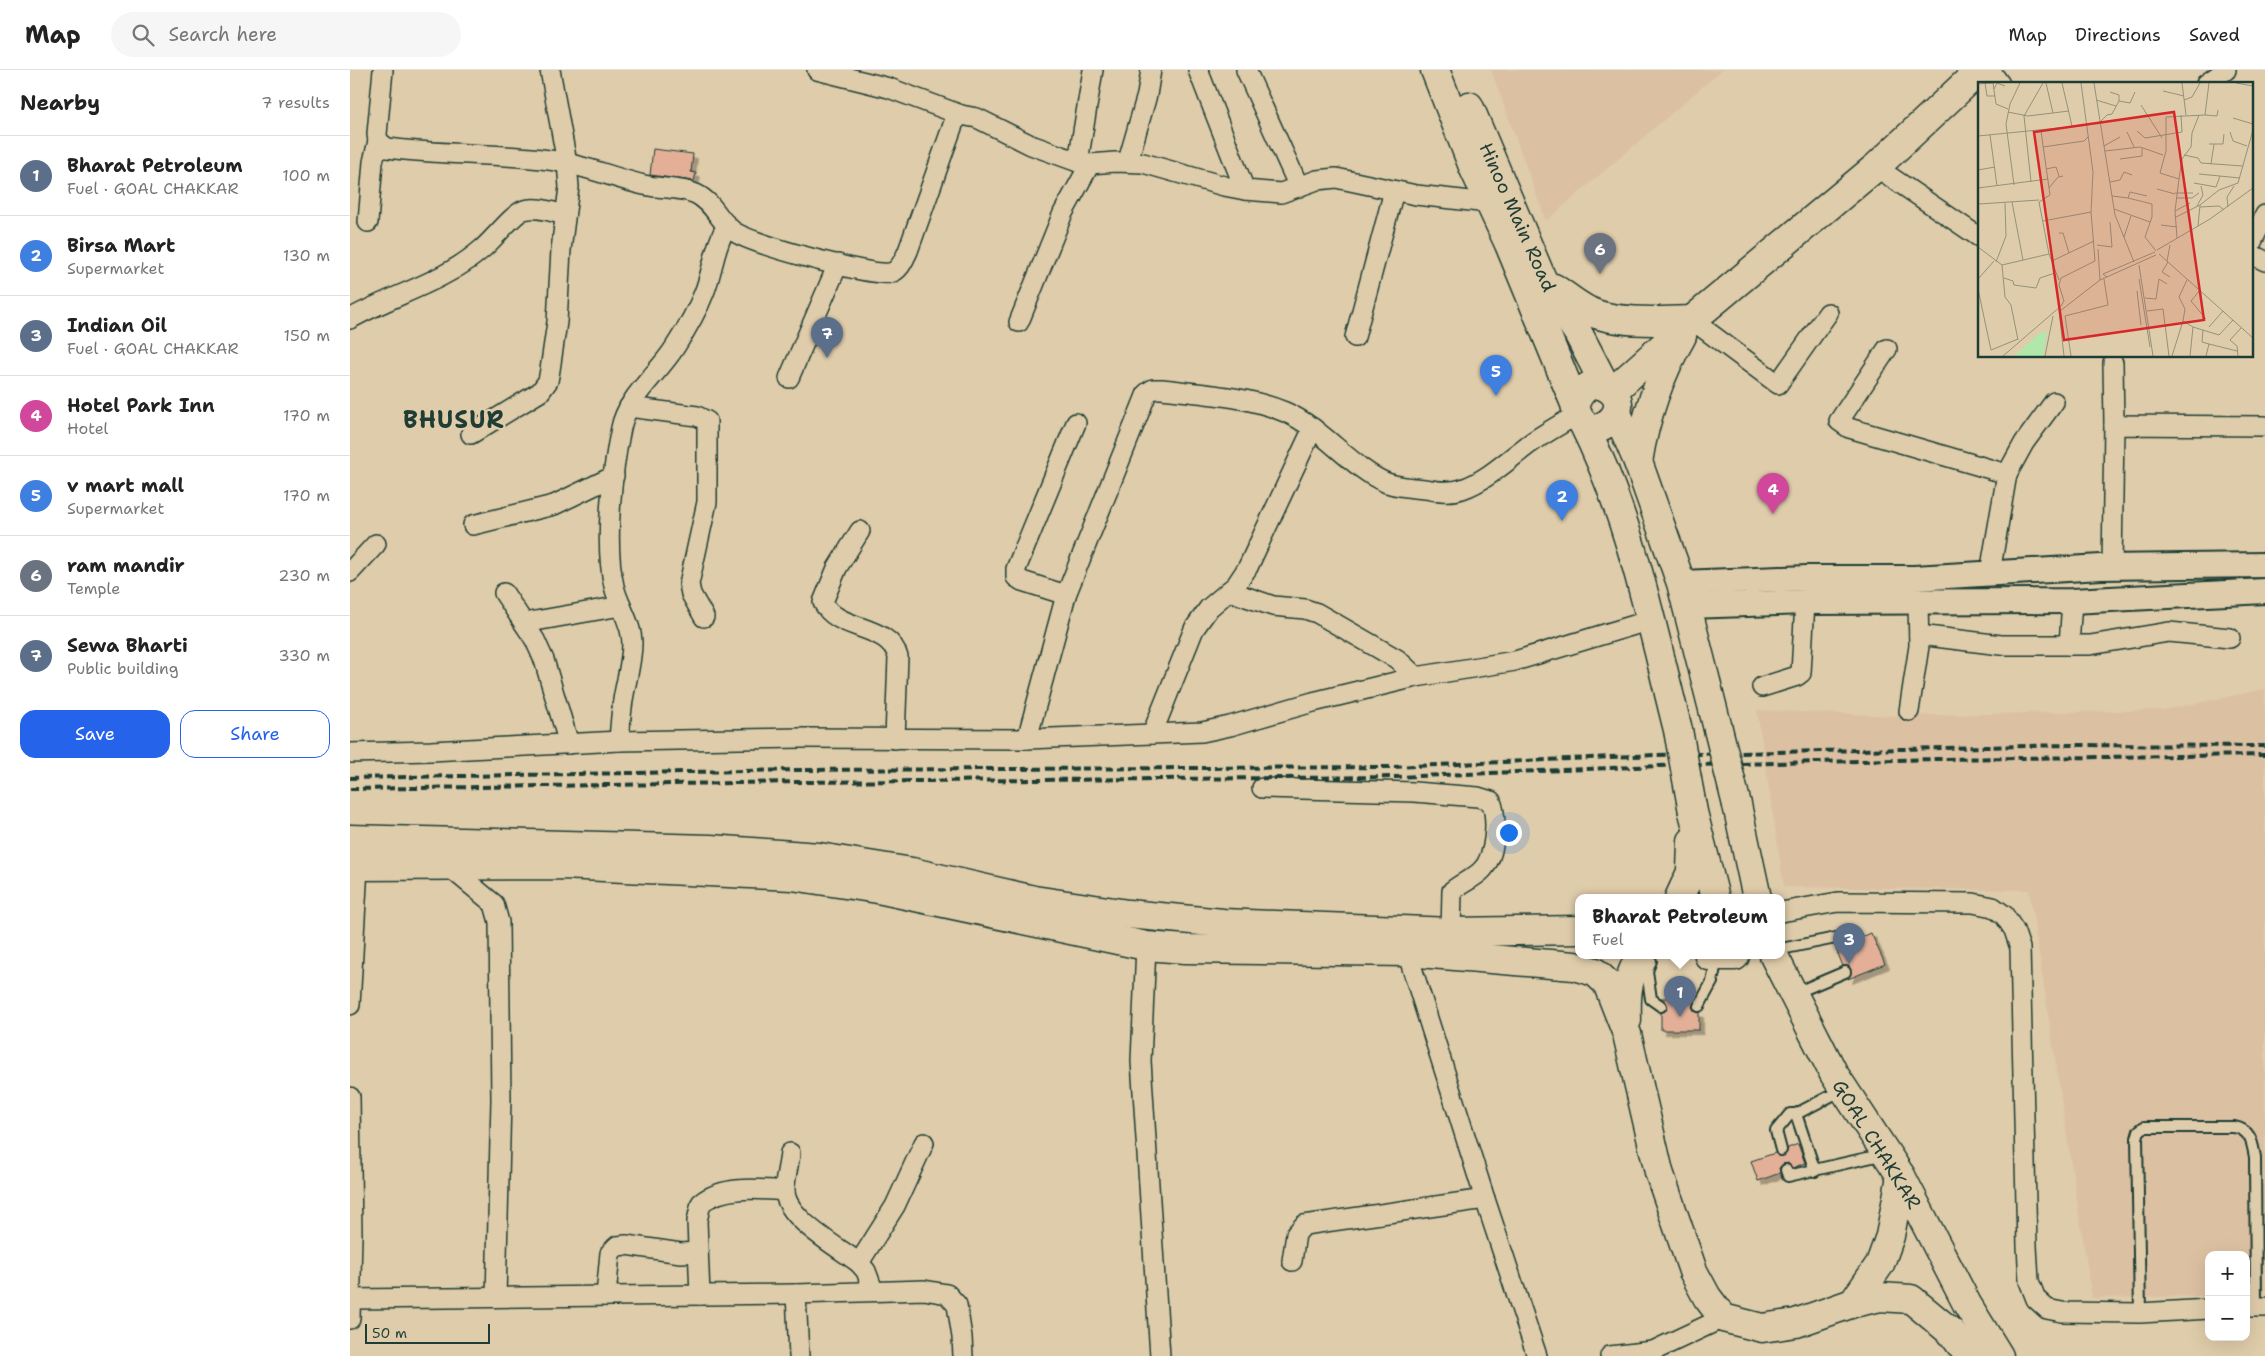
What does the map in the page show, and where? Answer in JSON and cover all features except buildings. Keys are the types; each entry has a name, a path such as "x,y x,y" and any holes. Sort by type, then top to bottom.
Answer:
{"main road":[{"path":"1435,70 1489,203 1509,244 1578,414 1602,462 1640,579 1651,620 1678,730 1693,812 1714,894"},
{"name":"Hinoo Main Road","path":"1454,70 1542,279 1578,333 1612,397 1638,462 1684,594 1737,805 1754,894"},
{"path":"1612,397 1596,384 1586,386 1578,394 1578,414 1592,428 1602,427 1611,422 1612,397 1692,320 1876,167 1980,70"},
{"path":"1542,279 1588,312 1614,318 1657,321 1692,320"},
{"path":"1638,462 1642,432 1660,377 1692,320"},
{"path":"1681,894 1691,872 1693,812"},
{"path":"350,839 710,849 819,857 912,872 1034,900 1128,914 1223,923 1451,932 1575,930"},
{"path":"354,866 563,865 792,876 878,889 1146,946 1185,950 1407,952 1574,966 1595,972 1607,983 1627,1034 1659,1172 1693,1271 1707,1298 1722,1318 1762,1328 1796,1324 1853,1303 1880,1296 1911,1299 1952,1333 1969,1356"},
{"path":"1627,1034 1626,991 1630,974 1638,959"},
{"name":"GOAL CHAKKAR","path":"1776,959 1843,1089 1901,1176 1967,1304 1999,1356"},
{"path":"1853,1303 1880,1264 1890,1236 1901,1176"}],"street":[{"path":"368,222 373,162 378,142 378,118 384,70"},
{"path":"471,434 540,392 548,380 557,322 560,250 569,195 568,163 550,70"},
{"path":"816,70 889,88 961,115 977,118 1031,144 1084,163 1128,161 1143,163 1224,186 1245,190 1281,193 1317,180 1336,178 1441,199 1489,203"},
{"path":"1019,322 1084,163 1093,70"},
{"path":"1128,161 1147,95 1150,70"},
{"path":"1198,70 1245,190"},
{"path":"1246,70 1299,188"},
{"path":"1990,70 1999,82"},
{"path":"2209,82 2226,70"},
{"path":"378,142 392,148 493,155 568,163 645,185 689,191 698,195 714,209 727,225 742,236 819,260 886,273 893,272 899,268 908,251 954,122 961,115"},
{"path":"1876,167 1978,236"},
{"path":"1355,337 1394,191"},
{"path":"350,319 446,275 482,249 523,210 541,209 565,215"},
{"path":"2252,242 2265,215"},
{"path":"619,741 622,702 632,645 631,635 613,585 611,568 610,532 614,476 621,427 630,407 664,365 704,293 718,242 727,225"},
{"path":"2252,254 2265,260"},
{"path":"789,378 838,264"},
{"path":"1692,320 1778,384 1828,313"},
{"path":"1887,349 1838,421 1849,428 2007,474"},
{"path":"2100,600 2107,567 2114,425 2113,363"},
{"path":"1027,739 1066,595 1147,393 1153,389 1255,402 1287,412 1313,428 1375,477 1404,487 1444,492 1472,486 1530,444 1578,414"},
{"path":"1990,572 2007,474 2024,444 2054,402"},
{"path":"630,407 697,416 707,421 707,502 689,584 690,594 704,617"},
{"path":"1066,595 1022,581 1016,576 1016,570 1076,423"},
{"path":"2114,425 2265,426"},
{"path":"1152,734 1194,629 1209,608 1229,591 1248,568 1313,428"},
{"path":"473,525 554,505 614,476"},
{"path":"860,531 837,568 823,602 828,611 836,617 877,635 890,642 896,649 898,657 896,739"},
{"path":"350,572 376,544"},
{"path":"1684,594 1807,578 1914,578 1990,572 2107,567 2265,565"},
{"path":"1229,591 1273,606 1305,609 1317,613 1397,659 1416,677"},
{"path":"1684,594 1805,602 1918,603 2072,601 2265,591"},
{"path":"504,593 535,640 544,660 569,744"},
{"path":"2069,645 2072,601"},
{"path":"1762,687 1801,673 1805,602"},
{"path":"1909,710 1917,662 1919,635 1918,603"},
{"path":"524,623 620,606"},
{"path":"350,753 431,751 619,741 1027,739 1202,732 1230,726 1312,702 1416,677 1515,661 1651,620"},
{"path":"1919,635 1987,644 2069,645 2104,643 2169,632 2230,638"},
{"path":"1262,788 1414,792 1478,797 1491,801 1495,819 1492,847 1483,870 1452,891 1451,932"},
{"path":"350,1005 354,866"},
{"path":"448,866 494,904 499,922 501,1100 496,1297"},
{"path":"1785,911 1838,902 1943,901 1973,903 1993,907 2004,914 2014,930 2020,948 2029,1281 2036,1299 2047,1309 2062,1312 2140,1313 2205,1309"},
{"path":"1146,946 1141,1061 1160,1356"},
{"path":"1407,952 1537,1356"},
{"path":"350,1097 352,1236 350,1319"},
{"path":"859,1262 895,1206 924,1143"},
{"path":"790,1153 785,1191 787,1202 795,1214 859,1262 866,1271 873,1290"},
{"path":"700,1295 698,1211 703,1201 728,1192 747,1189 785,1191"},
{"path":"1292,1261 1296,1234 1304,1224 1485,1199"},
{"path":"606,1296 610,1253 617,1246 626,1245 681,1252 698,1252"},
{"path":"351,1299 796,1294 916,1289 947,1294 957,1305 963,1356"},
{"path":"796,1294 799,1356"},
{"path":"1610,1356 1653,1353 1722,1318"}],"lane":[{"path":"1785,948 1841,937 1843,946"},
{"path":"1652,959 1647,971 1651,999 1661,1006"},
{"path":"1699,1006 1712,982 1719,959"},
{"path":"1794,994 1845,972"},
{"path":"1781,1150 1776,1131 1790,1114 1796,1114 1843,1089"},
{"path":"1796,1114 1815,1171"},
{"path":"2140,1313 2137,1138 2139,1131 2144,1127 2234,1127 2242,1128 2248,1133 2252,1140 2255,1157 2256,1307"},
{"path":"1786,1170 1788,1176 1886,1154"}],"shaded area":[{"path":"1491,70 1722,70 1546,221"},
{"path":"2265,689 2265,1295 2250,1296 2250,1251 2205,1251 2205,1296 2092,1298 2029,890 1784,887 1757,710 1897,716 2163,710"}],"railway":[{"path":"350,778 800,770 1393,767 1656,755 2067,745 2265,746"},
{"path":"350,789 800,782 1397,777 1659,766 1936,759 2265,755"}],"place":[{"name":"ram mandir","path":"1600,274"},
{"name":"Sewa Bharti","path":"827,358"},
{"name":"v mart mall","path":"1496,396"},
{"name":"Hotel Park Inn","path":"1773,514"},
{"name":"Birsa Mart","path":"1562,521"},
{"name":"Indian Oil","path":"1849,964"},
{"name":"Bharat Petroleum","path":"1680,1017"}],"district":[{"name":"BHUSUR","path":"454,420"}]}
